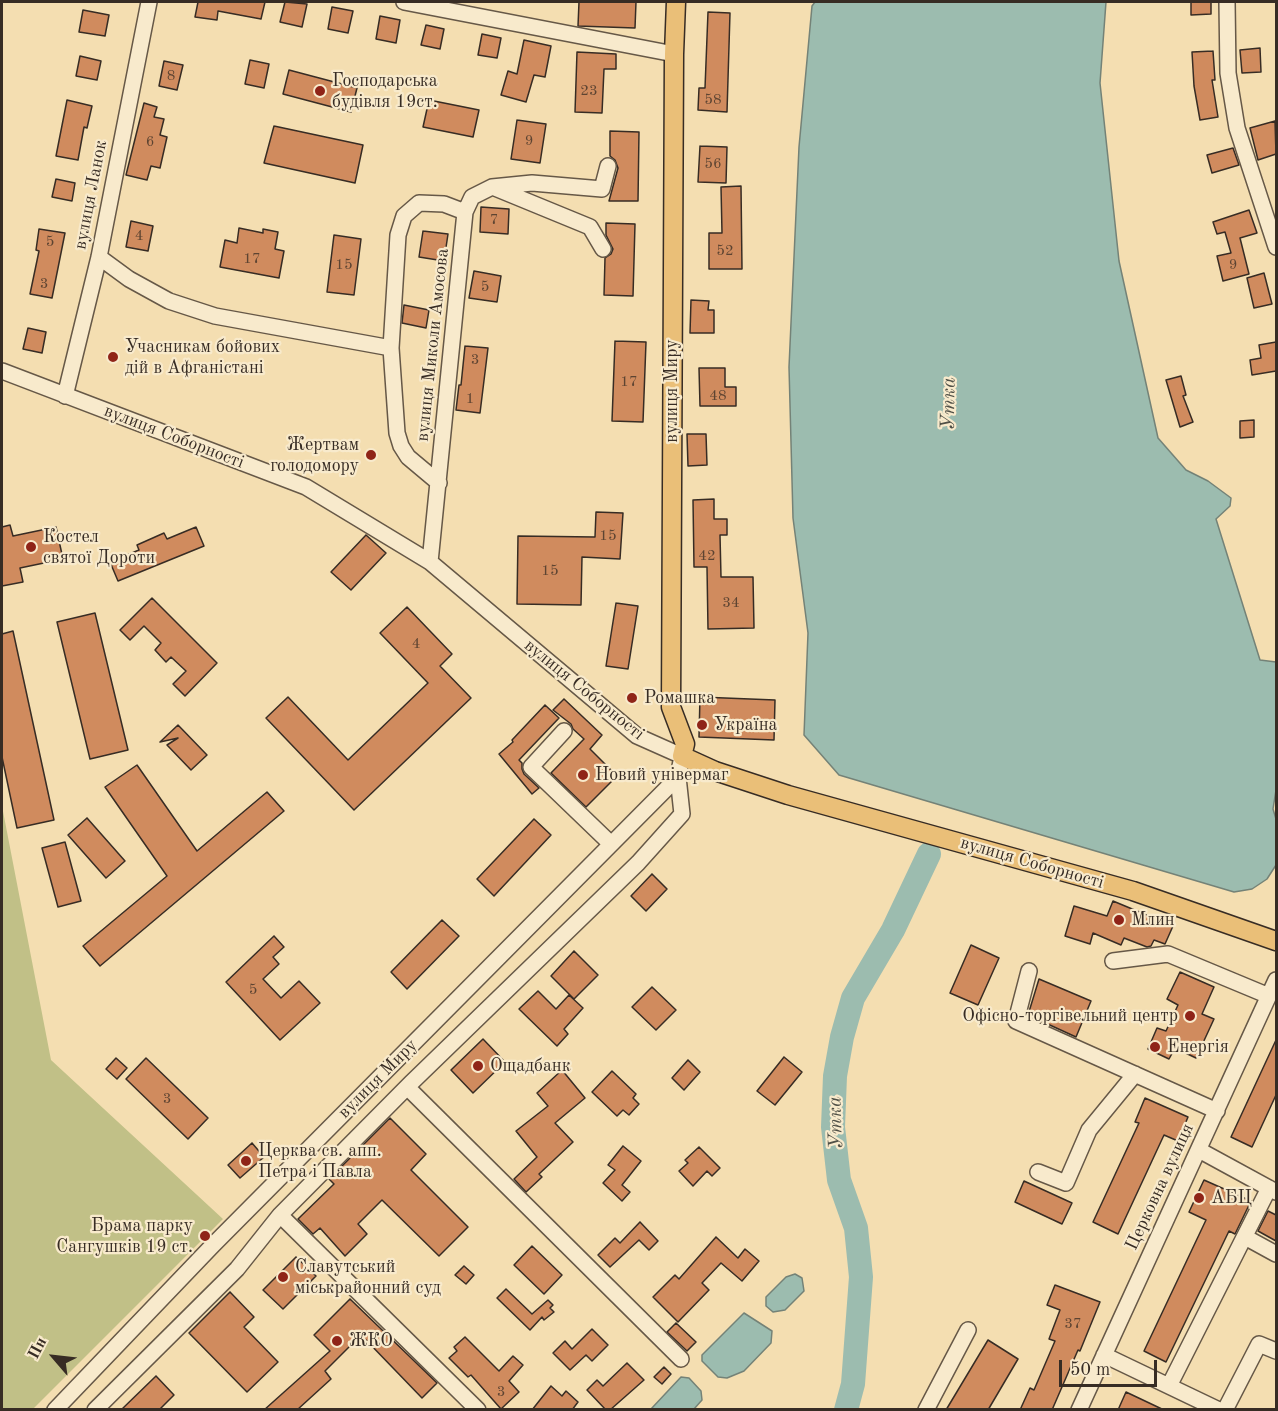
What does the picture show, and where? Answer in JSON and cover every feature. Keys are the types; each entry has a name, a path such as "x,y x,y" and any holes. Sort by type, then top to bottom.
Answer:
{"main road":[{"name":"вулиця Миру","path":"676,2 671,707 685,744 682,756"},
{"name":"вулиця Соборності","path":"682,756 715,771 788,795 1133,891 1276,941"}],"street":[{"name":"вулиця Ланок","path":"65,396 99,256 149,2"},
{"path":"404,2 674,54"},
{"path":"1227,2 1228,73 1237,128 1276,247"},
{"path":"465,212 472,197 492,187 532,183 602,189 608,166"},
{"path":"492,187 590,227 603,249"},
{"name":"вулиця Миколи Амосова","path":"430,562 439,483 465,212 444,204 419,203 404,216 398,235 391,348 397,433 408,457 439,483"},
{"path":"99,256 129,279 170,301 215,316 391,348"},
{"name":"вулиця Соборності","path":"2,371 306,488 430,562 637,736 682,756"},
{"path":"564,731 531,767 611,844"},
{"name":"вулиця Миру","path":"95,1410 237,1269 280,1215 638,863 682,814 678,777 682,756"},
{"name":"вулиця Миру","path":"56,1410 222,1237 678,777"},
{"path":"1113,961 1168,954 1269,996"},
{"path":"1029,971 1016,1021 1216,1111"},
{"name":"Церковна вулиця","path":"1079,1410 1276,980"},
{"path":"1038,1172 1066,1183 1089,1130 1135,1074"},
{"path":"407,1088 681,1359"},
{"path":"1169,1386 1245,1237 1273,1190 1199,1150"},
{"path":"280,1215 478,1410"},
{"path":"1245,1237 1276,1254"},
{"path":"926,1410 969,1330"},
{"path":"1226,1410 1259,1344 1276,1351"},
{"path":"1104,1355 1219,1410"}],"shaded area":[{"path":"2,806 51,1060 223,1219 33,1409 2,1409"}],"water":[{"path":"815,2 1106,2 1100,83 1119,261 1158,438 1186,470 1208,481 1231,498 1230,506 1216,519 1260,660 1276,662 1276,790 1273,809 1276,819 1276,865 1267,879 1252,889 1234,892 839,775 804,735 808,633 793,518 789,367 799,147 812,6"},
{"path":"795,1274 802,1278 804,1291 785,1310 773,1312 766,1306 766,1297 786,1277"},
{"path":"744,1313 772,1331 771,1343 744,1371 727,1378 718,1377 702,1361 702,1355"},
{"path":"681,1377 689,1378 701,1391 702,1400 694,1409 651,1409"}],"building":[{"path":"198,2 265,2 261,19 218,11 217,20 195,17"},
{"path":"285,2 307,4 302,27 280,22"},
{"path":"579,2 636,2 635,28 578,26"},
{"path":"1191,2 1211,2 1211,14 1191,15"},
{"path":"332,7 353,11 348,33 328,29"},
{"path":"83,10 109,15 105,36 79,32"},
{"path":"708,12 730,13 727,112 698,110 699,88 705,88"},
{"path":"380,16 400,20 396,43 376,39"},
{"path":"426,25 444,29 440,49 421,45"},
{"path":"482,34 501,38 497,58 478,55"},
{"path":"524,40 551,46 545,77 534,75 526,102 501,95 508,71 517,74"},
{"path":"1260,48 1261,72 1242,73 1240,50"},
{"path":"1213,51 1215,80 1212,80 1218,117 1200,120 1194,86 1192,52"},
{"path":"577,52 616,54 616,69 604,69 602,113 575,112"},
{"path":"80,56 101,61 97,80 76,76"},
{"path":"250,60 269,64 264,88 245,84"},
{"path":"164,61 183,65 177,90 159,86"},
{"name":"Господарська будівля 19ст.","path":"289,70 357,88 351,112 283,94"},
{"path":"67,100 92,106 87,128 84,127 78,160 56,156"},
{"path":"429,100 479,110 473,137 423,127"},
{"path":"144,103 157,107 154,117 164,119 160,135 167,137 160,168 151,166 147,180 126,175"},
{"path":"517,120 546,124 540,163 511,159"},
{"path":"1275,121 1276,154 1258,160 1250,128"},
{"path":"274,126 363,145 355,183 264,163"},
{"path":"610,131 639,132 638,201 609,201 618,168 615,160 610,156"},
{"path":"700,146 727,147 726,183 698,182"},
{"path":"1233,148 1239,165 1212,173 1207,155"},
{"path":"56,179 75,183 72,201 52,197"},
{"path":"741,186 742,269 709,269 709,233 722,233 721,187"},
{"path":"481,207 509,209 508,234 480,232"},
{"path":"1249,210 1257,233 1240,238 1249,274 1223,281 1217,256 1231,253 1225,232 1217,234 1213,222"},
{"path":"131,221 153,226 148,251 126,247"},
{"path":"606,223 635,224 633,296 604,295 605,258 611,254 613,249 606,235"},
{"path":"239,228 263,233 263,229 278,232 275,249 284,251 279,278 220,267 225,240 237,243"},
{"path":"39,229 65,233 52,298 30,294 39,251 36,250"},
{"path":"423,231 448,234 444,261 419,257"},
{"path":"334,235 361,239 354,295 327,292"},
{"path":"474,271 501,276 497,302 469,298"},
{"path":"1264,273 1272,304 1254,308 1247,278"},
{"path":"691,300 709,301 708,310 714,310 714,333 690,333"},
{"path":"404,305 429,310 426,328 402,323"},
{"path":"28,328 46,332 42,353 23,349"},
{"path":"615,341 646,342 643,422 612,421"},
{"path":"1276,342 1276,371 1252,375 1250,360 1261,358 1259,345"},
{"path":"465,346 488,348 480,413 456,410"},
{"path":"699,368 725,368 725,387 736,387 736,406 700,406"},
{"path":"1181,376 1186,395 1183,396 1193,422 1180,427 1166,380"},
{"path":"1254,420 1254,437 1240,438 1240,421"},
{"path":"687,434 706,434 707,465 688,466"},
{"path":"714,499 714,519 727,519 727,535 720,535 721,577 753,577 754,628 708,629 707,567 694,567 693,500"},
{"path":"596,512 623,513 620,559 582,557 581,605 517,604 518,536 595,537"},
{"name":"Костел святої Дороти","path":"10,525 13,536 56,527 63,559 20,568 23,582 2,586 2,527"},
{"path":"196,527 204,546 118,581 110,562 139,550 137,545 164,533 167,539"},
{"path":"366,535 386,553 351,590 331,572"},
{"path":"152,598 217,663 185,696 173,684 186,671 171,657 166,662 155,650 161,643 144,626 130,640 120,630"},
{"path":"616,603 638,606 628,669 606,666"},
{"path":"407,607 452,654 440,666 471,698 354,810 266,718 288,697 348,760 428,683 380,633"},
{"path":"95,613 128,750 90,759 57,622"},
{"path":"13,631 54,820 17,828 2,757 2,634"},
{"path":"700,697 775,700 774,740 699,737"},
{"name":"Новий універмаг","path":"564,699 602,735 590,749 617,776 586,807 551,773 584,739 571,724 553,710"},
{"path":"545,705 559,718 519,760 522,763 524,774 539,788 532,794 499,754 513,742 512,740"},
{"path":"178,725 207,755 191,770 167,745 178,738 160,742"},
{"path":"137,765 197,851 267,792 284,811 100,966 83,946 167,876 105,787"},
{"path":"87,818 125,861 106,878 68,835"},
{"path":"534,819 551,835 494,896 477,879"},
{"path":"65,842 81,901 58,907 42,848"},
{"path":"652,874 667,889 646,911 631,896"},
{"path":"1113,901 1173,926 1165,944 1154,940 1151,946 1147,947 1124,938 1121,945 1093,933 1090,944 1065,936 1074,906 1107,916"},
{"path":"442,920 459,936 407,989 391,972"},
{"path":"274,936 284,947 273,957 279,964 263,979 281,998 299,981 320,1003 280,1040 226,982"},
{"path":"971,945 999,958 978,1005 950,993"},
{"path":"574,951 598,975 574,999 551,976"},
{"name":"Офісно-торгівельний центр","path":"1180,972 1214,987 1202,1014 1214,1019 1196,1058 1175,1048 1169,1059 1148,1049 1157,1028 1166,1031 1178,1005 1167,999"},
{"path":"1039,979 1091,1001 1076,1037 1028,1015"},
{"path":"652,987 676,1010 656,1030 632,1007"},
{"path":"538,991 556,1009 569,995 583,1008 564,1029 568,1034 557,1046 519,1009"},
{"name":"Ощадбанк","path":"483,1039 505,1062 473,1093 451,1070"},
{"path":"1276,1040 1276,1095 1252,1147 1231,1137"},
{"path":"784,1057 802,1072 775,1105 757,1091"},
{"path":"116,1058 127,1068 117,1079 106,1069"},
{"path":"146,1058 208,1118 188,1139 126,1079"},
{"path":"688,1060 700,1072 684,1090 672,1078"},
{"path":"562,1070 585,1098 555,1123 573,1142 539,1174 542,1177 526,1192 514,1179 537,1157 516,1131 548,1106 537,1093"},
{"path":"612,1071 636,1094 633,1098 639,1104 629,1115 623,1110 617,1116 592,1092"},
{"path":"1145,1098 1188,1117 1178,1141 1164,1135 1118,1234 1093,1222 1139,1123 1135,1122"},
{"path":"390,1118 426,1154 411,1170 468,1227 439,1256 382,1200 358,1224 367,1234 345,1256 320,1228 313,1234 298,1219 334,1184 329,1179"},
{"name":"Церква св. апп. Петра і Павла","path":"252,1143 264,1157 240,1178 228,1165"},
{"path":"623,1146 641,1161 622,1185 630,1192 622,1201 603,1183 615,1170 608,1165"},
{"path":"699,1147 720,1168 712,1176 707,1171 693,1186 679,1171 688,1163 685,1160"},
{"path":"1204,1180 1251,1201 1235,1234 1229,1231 1166,1362 1144,1351 1206,1220 1189,1212"},
{"path":"1024,1181 1072,1203 1062,1224 1015,1202"},
{"path":"1268,1211 1276,1215 1276,1241 1258,1231"},
{"path":"640,1222 658,1241 649,1250 639,1240 610,1267 598,1255 615,1238 620,1243"},
{"path":"716,1237 738,1258 745,1249 759,1261 742,1281 721,1263 702,1283 709,1290 678,1322 653,1297 675,1275 679,1279"},
{"path":"532,1246 562,1275 544,1294 514,1265"},
{"path":"296,1257 316,1276 283,1309 263,1290"},
{"path":"464,1266 474,1275 466,1284 455,1275"},
{"path":"1055,1285 1100,1302 1052,1410 1020,1410 1030,1388 1034,1390 1055,1341 1049,1339 1060,1310 1047,1305"},
{"path":"506,1289 532,1314 548,1300 553,1305 550,1308 554,1312 544,1320 542,1317 530,1330 497,1298"},
{"path":"230,1292 254,1317 244,1327 278,1362 247,1392 189,1333"},
{"path":"350,1299 437,1383 422,1398 366,1340 361,1345 356,1340 325,1371 331,1379 297,1410 264,1410 330,1351 314,1335"},
{"path":"676,1323 696,1342 687,1351 667,1332"},
{"path":"592,1329 608,1345 592,1361 586,1355 570,1370 553,1353 565,1341 572,1349"},
{"path":"465,1337 499,1371 513,1356 523,1365 509,1381 519,1392 501,1409 471,1375 468,1377 449,1358 457,1351 454,1347"},
{"path":"988,1340 1018,1359 988,1410 946,1410"},
{"path":"627,1363 644,1380 610,1410 606,1410 587,1390 597,1380 603,1386"},
{"path":"664,1367 671,1374 662,1384 654,1377"},
{"path":"156,1376 174,1395 159,1410 121,1410"},
{"path":"551,1386 562,1396 566,1391 578,1402 572,1410 532,1410"},
{"path":"1126,1392 1164,1410 1118,1410"}],"waterway":[{"name":"Утка","path":"846,1410 853,1384 861,1277 856,1228 839,1180 833,1127 835,1076 842,1037 853,998 893,930 929,854"}],"place":[{"name":"Господарська будівля 19ст.","path":"320,91"},
{"name":"Учасникам бойових дій в Афганістані","path":"113,357"},
{"name":"Жертвам голодомору","path":"371,455"},
{"name":"Костел святої Дороти","path":"31,547"},
{"name":"Ромашка","path":"632,698"},
{"name":"Україна","path":"702,725"},
{"name":"Новий універмаг","path":"583,775"},
{"name":"Млин","path":"1119,920"},
{"name":"Офісно-торгівельний центр","path":"1190,1016"},
{"name":"Енергія","path":"1155,1047"},
{"name":"Ощадбанк","path":"478,1066"},
{"name":"Церква св. апп. Петра і Павла","path":"246,1161"},
{"name":"АБЦ","path":"1199,1198"},
{"name":"Брама парку Сангушків 19 ст.","path":"205,1236"},
{"name":"Славутський міськрайонний суд","path":"283,1277"},
{"name":"ЖКО","path":"337,1341"}]}
